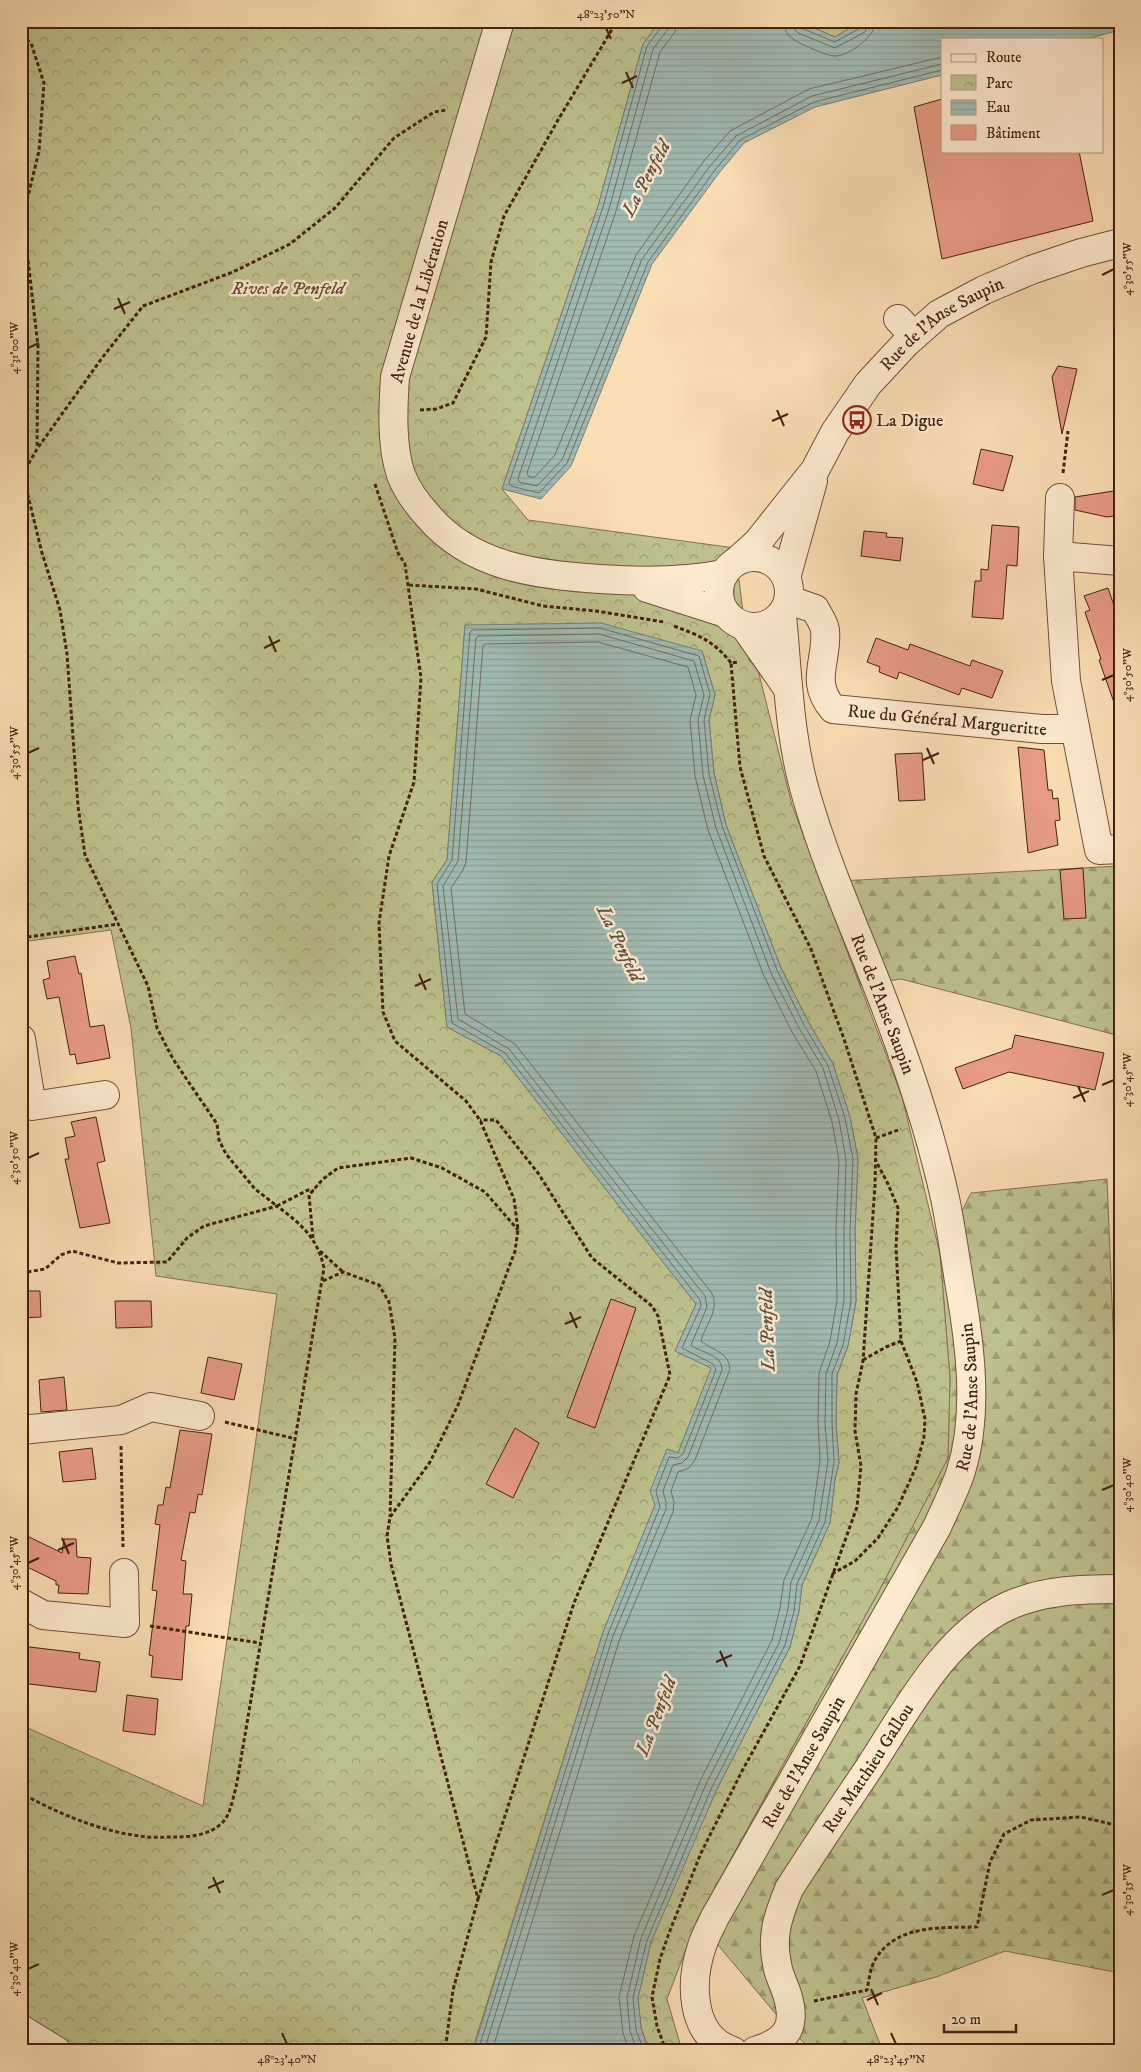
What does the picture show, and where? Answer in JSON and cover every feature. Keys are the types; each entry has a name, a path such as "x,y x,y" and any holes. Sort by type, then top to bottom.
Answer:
{"street":[{"name":"Avenue de la Libération","path":"500,21 395,377 394,438 401,474 420,507 438,528 457,544 500,564 533,572 661,582 698,579 731,567"},
{"name":"Rue de l'Anse Saupin","path":"731,567 757,543 815,470 835,432 906,328 939,314 984,290 1031,270 1081,253 1120,243"},
{"name":"Rue de l'Anse Saupin","path":"733,2051 718,2044 705,2030 698,2015 694,1995 696,1971 702,1946 715,1917 937,1528 961,1471 970,1423 971,1389 965,1317 945,1198 926,1123 897,1037 821,844 796,756 787,687 786,598 815,470"},
{"name":"Rue du Général Margueritte","path":"1060,498 1058,556 1066,681 1099,850 1120,849"},
{"path":"1058,556 1120,561"},
{"path":"749,557 761,557 780,568 786,598 776,622 756,628 735,620 720,602 719,590 731,567 749,557"},
{"name":"Avenue de la Libération","path":"624,580 735,620"},
{"name":"Rue du Général Margueritte","path":"786,598 815,609 821,620 825,630 821,681 824,698 833,709 1042,729 1075,729"},
{"name":"Rue de l'Anse Saupin","path":"735,620 770,661 787,687"},
{"path":"21,1039 25,1090 32,1106 104,1095"},
{"path":"21,1430 121,1420 151,1407 200,1416"},
{"path":"21,1603 43,1615 125,1623 124,1573"},
{"name":"Rue Matthieu Gallou","path":"755,2051 779,2040 790,2028 792,2021 787,1993 777,1966 775,1942 777,1917 789,1889 929,1674 958,1642 1008,1605 1044,1594 1073,1589 1120,1589"},
{"path":"21,2029 57,2051"}],"path":[{"path":"393,409 436,409 453,403 460,391 486,337 491,262 504,216 617,21"},
{"path":"21,36 31,43 44,83 39,151 23,217 38,346 37,449"},
{"path":"314,1239 295,1220 255,1189 226,1154 219,1140 217,1124 173,1059 156,1028 148,986 85,855 78,806 67,654 60,610 42,553 22,475 37,449 102,358 143,306 233,272 290,244 335,208 394,138 434,112 456,108 474,109"},
{"path":"1060,498 1068,431"},
{"path":"374,478 398,552 405,564 421,678 414,782 389,856 379,923 383,1012 395,1041 466,1100 480,1120 514,1199 518,1230 514,1250 458,1406 430,1462 390,1517"},
{"path":"409,585 476,589 544,606 596,611 665,623 704,637 719,648 731,663 740,767 764,856 810,949 841,1030 876,1138 863,1361 856,1394 855,1432 861,1466 857,1507 800,1666 742,1771 705,1845 669,1933 660,1959 652,1997 657,2026 666,2051"},
{"path":"731,663 749,660 758,667 770,661"},
{"path":"21,938 118,924"},
{"path":"445,2051 453,1990 478,1899 574,1603 670,1375 658,1316 652,1306 592,1258 538,1174 496,1120 480,1120"},
{"path":"21,1793 40,1804 102,1828 141,1837 184,1837 202,1834 218,1827 229,1812 236,1788 322,1282 324,1268 320,1251 314,1239 309,1207 310,1195 322,1179 338,1168 411,1158 442,1168 485,1192 518,1230"},
{"path":"832,1574 855,1561 878,1538 898,1507 916,1467 924,1437 925,1419 917,1382 901,1341 896,1247 898,1208 876,1160"},
{"path":"21,1274 45,1270 61,1255 72,1251 118,1263 167,1262 187,1238 204,1226 277,1206 308,1190 314,1191"},
{"path":"320,1251 343,1272 379,1285 390,1302 395,1338 390,1517 387,1536 391,1564 478,1899"},
{"path":"322,1282 343,1272"},
{"path":"863,1361 886,1347 901,1341"},
{"path":"200,1416 296,1439"},
{"path":"121,1420 124,1573"},
{"path":"125,1623 261,1643"},
{"path":"810,2001 867,1990 874,1961 892,1940 924,1929 977,1927 990,1862 1004,1834 1031,1820 1081,1817 1120,1826"}],"green space":[{"name":"Rives de Penfeld","path":"21,21 660,21 643,44 598,206 502,489 528,520 735,548 749,660 758,670 792,805 902,1097 940,1254 950,1378 948,1458 879,1591 697,1920 667,1999 681,2047 684,2051 649,2051 641,2028 638,1998 651,1942 679,1872 717,1789 790,1647 799,1611 802,1585 830,1523 835,1479 839,1463 836,1423 837,1375 848,1346 856,1301 855,1231 858,1159 850,1117 833,1064 809,1023 781,968 726,825 714,773 709,720 715,695 702,651 465,625 447,860 432,882 447,1027 501,1056 696,1304 675,1351 712,1368 678,1453 667,1449 655,1505 603,1632 473,2048 466,2051 21,2051 21,1725 203,1806 277,1294 156,1276 131,1028 111,930 21,942"},
{"path":"798,21 861,21 835,37"},
{"path":"1120,866 1120,1036 901,979 860,985 821,882"},
{"path":"1107,1179 1120,1497 1120,1973 1005,1951 936,1977 862,1998 880,2044 834,2051 812,2051 775,2013 697,1920 879,1591 948,1458 950,1378 940,1254 971,1193"}],"water":[{"name":"La Penfeld","path":"660,21 798,21 835,37 861,21 1120,21 1120,30 1091,38 941,38 941,75 815,107 744,143 719,173 652,264 571,466 541,499 502,489 598,206 643,44"},
{"name":"La Penfeld","path":"601,623 702,651 715,695 709,720 714,773 726,825 781,968 809,1023 833,1064 850,1117 858,1159 855,1231 856,1301 848,1346 837,1375 836,1423 839,1463 835,1479 830,1523 802,1585 799,1611 790,1647 717,1789 651,1942 638,1998 641,2028 649,2051 473,2051 603,1632 655,1505 650,1491 667,1449 678,1453 711,1368 675,1351 696,1304 501,1056 447,1027 432,882 447,860 465,625"}],"building":[{"path":"941,99 941,152 1079,152 1093,221 942,259 914,107"},
{"path":"1058,366 1077,369 1062,434 1052,377"},
{"path":"981,449 1013,456 1003,491 973,484"},
{"path":"1120,490 1120,515 1107,517 1075,510 1075,497"},
{"path":"992,525 1019,527 1017,566 1007,565 1003,619 972,617 975,581 981,581 981,569 988,570"},
{"path":"864,531 887,533 886,537 903,538 900,561 861,556"},
{"path":"1108,588 1120,623 1120,711 1117,711 1085,612 1090,610 1084,596"},
{"path":"876,638 908,650 910,644 970,666 972,660 1003,671 992,698 962,688 959,695 899,672 897,679 879,672 880,667 867,662"},
{"path":"1018,747 1044,750 1048,790 1052,790 1053,799 1058,798 1060,820 1055,821 1058,845 1028,853"},
{"path":"922,753 925,800 899,801 895,754"},
{"path":"1083,868 1086,918 1064,919 1060,870"},
{"path":"75,956 79,974 81,973 90,1027 104,1025 110,1058 77,1064 75,1054 70,1055 59,997 47,999 43,980 50,978 47,961"},
{"path":"1015,1035 1104,1053 1095,1090 1009,1072 963,1089 955,1068 1012,1048"},
{"path":"96,1117 105,1161 97,1163 110,1223 80,1228 65,1159 69,1159 65,1138 75,1136 71,1122"},
{"path":"21,1291 40,1291 41,1317 21,1318"},
{"path":"611,1299 636,1308 595,1428 567,1417"},
{"path":"115,1301 151,1301 152,1327 116,1328"},
{"path":"208,1357 242,1364 234,1400 201,1393"},
{"path":"64,1377 67,1410 41,1412 39,1380"},
{"path":"515,1428 539,1443 513,1498 486,1484"},
{"path":"180,1430 212,1434 202,1495 198,1494 195,1513 190,1512 181,1560 186,1561 183,1594 192,1594 189,1626 186,1626 182,1680 151,1677 153,1656 149,1655 157,1591 152,1590 160,1525 155,1524 158,1505 163,1505 166,1487 170,1488"},
{"path":"92,1448 96,1479 63,1482 59,1452"},
{"path":"21,1533 62,1553 64,1539 76,1539 77,1557 91,1558 88,1594 58,1593 59,1585 56,1585 56,1581 21,1564"},
{"path":"21,1646 80,1653 79,1659 100,1662 96,1692 21,1683"},
{"path":"127,1695 158,1699 155,1735 123,1731"}],"place":[{"name":"La Digue","path":"857,420"}]}
